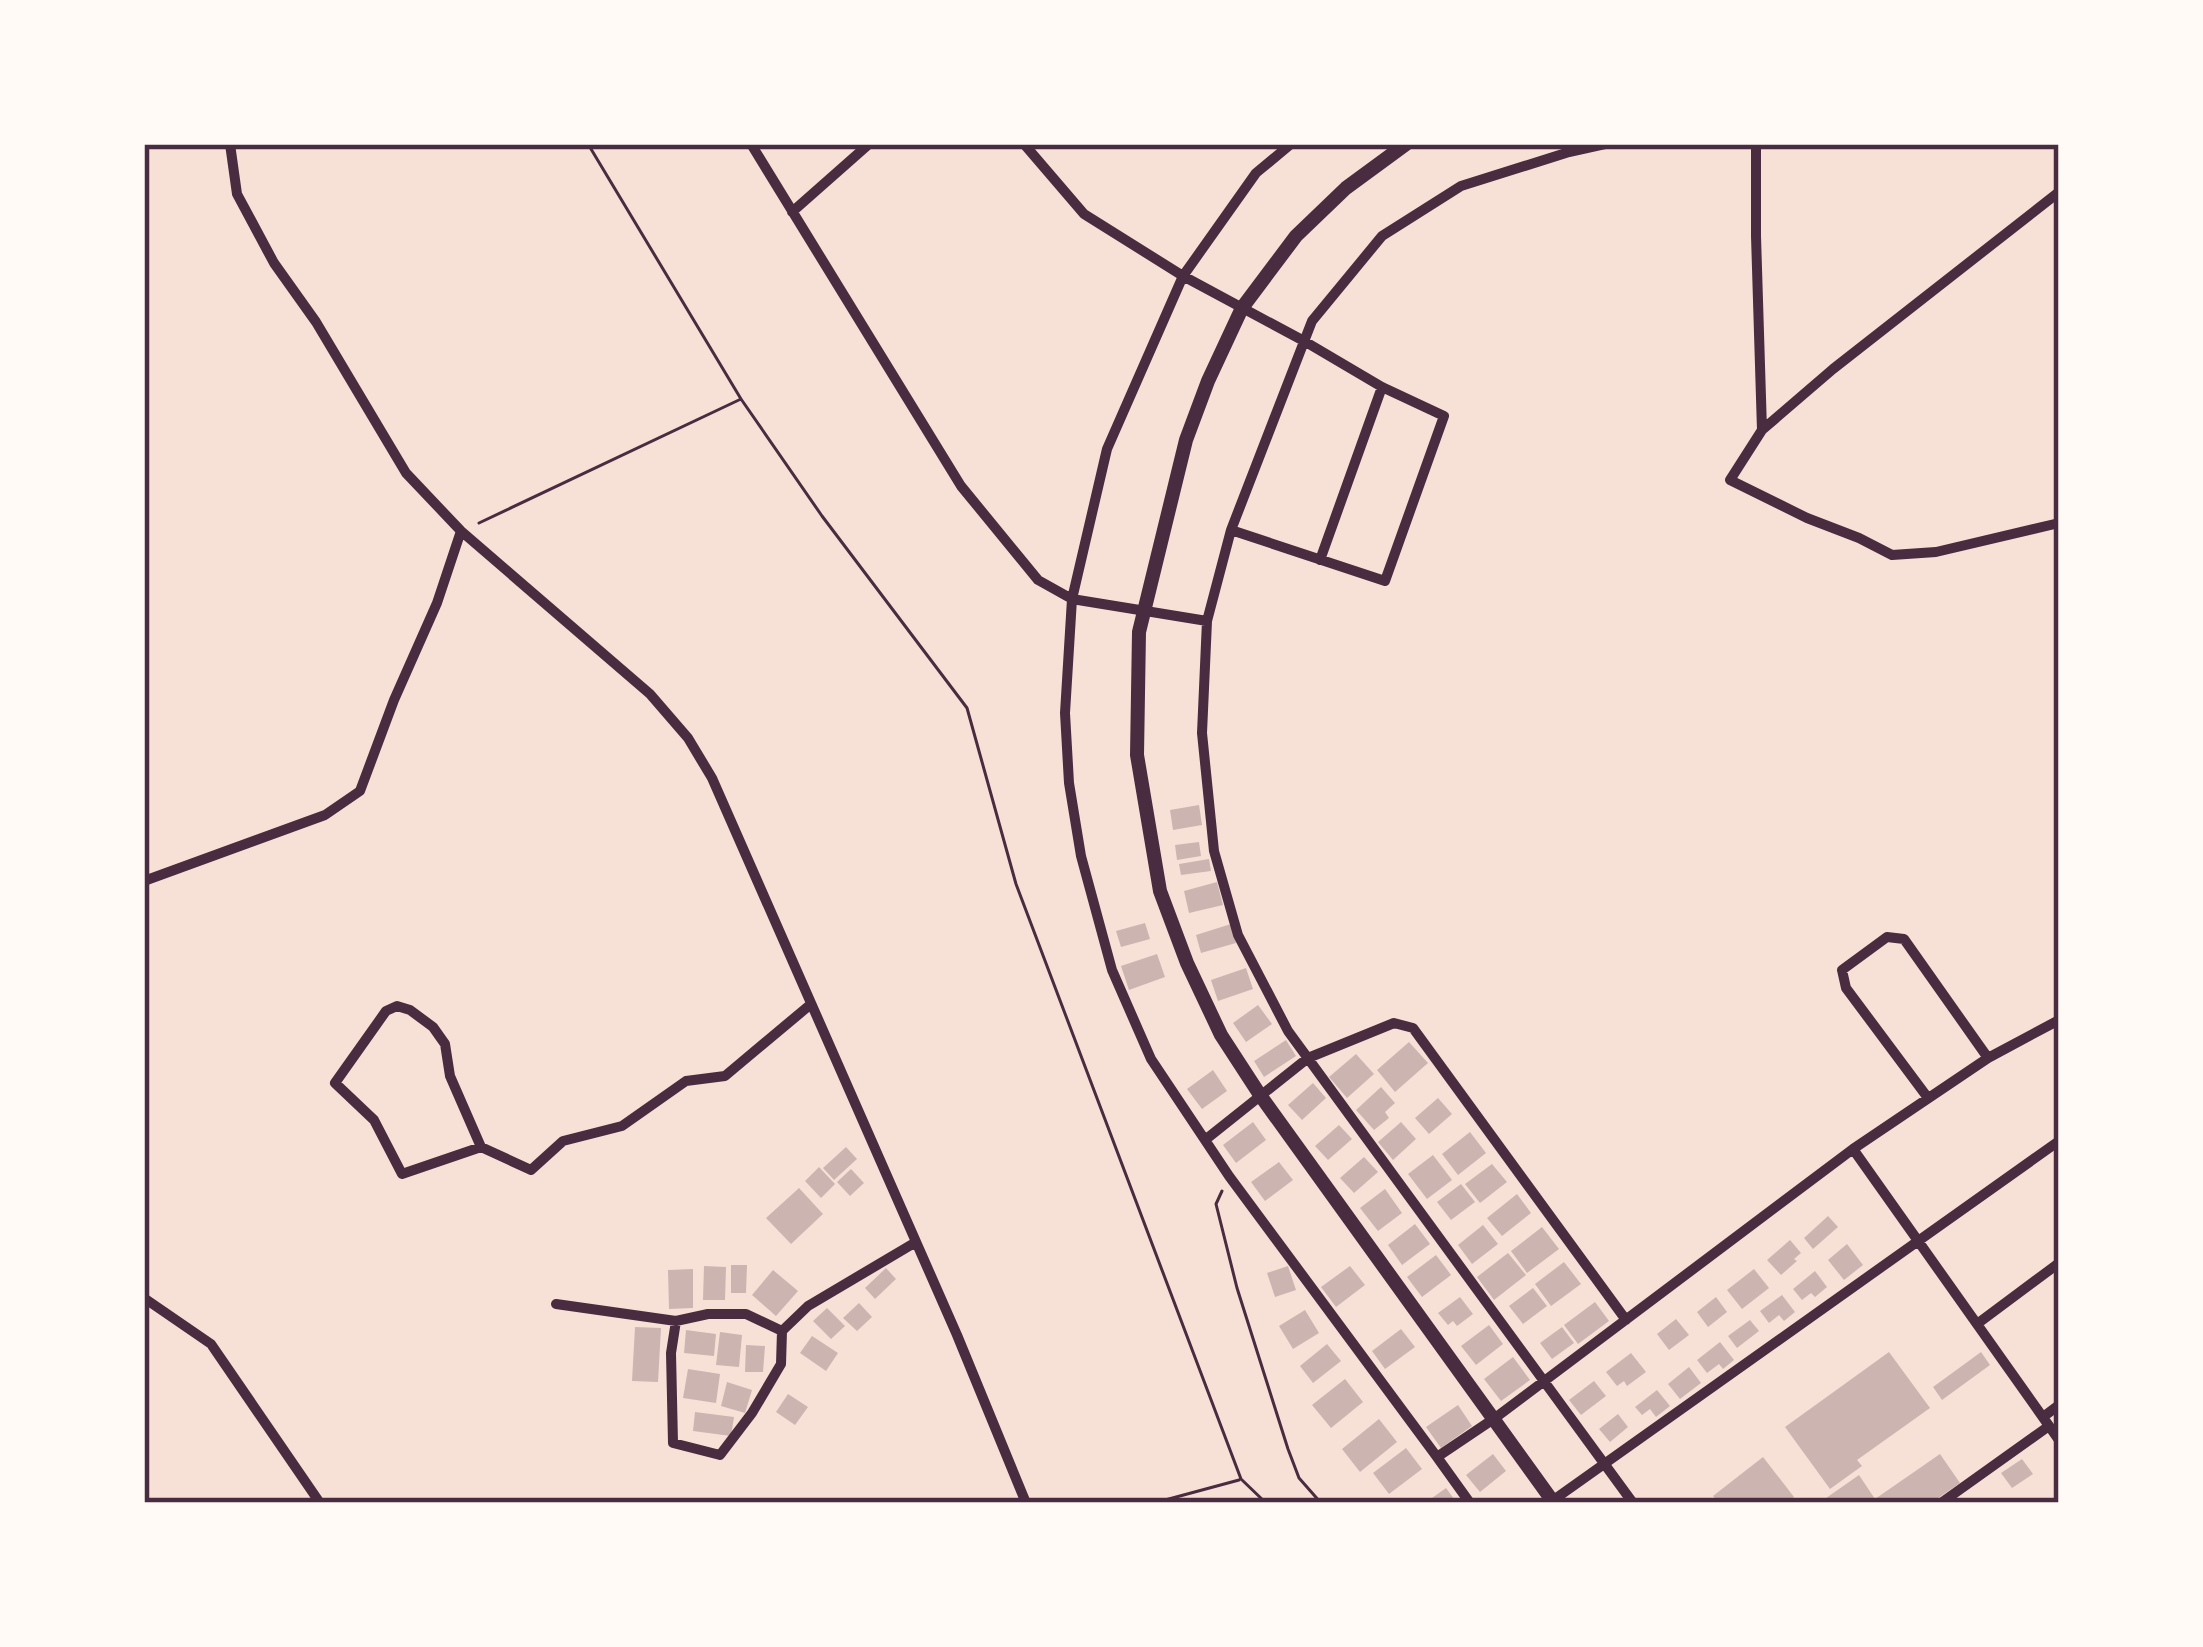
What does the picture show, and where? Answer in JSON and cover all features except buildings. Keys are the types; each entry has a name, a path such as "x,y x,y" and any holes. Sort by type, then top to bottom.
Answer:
{"street":[{"path":"230,144 237,194 274,263 316,322 406,473 460,531 650,694 688,737 712,778 1026,1503"},
{"path":"752,144 961,486 1038,580 1072,599 1207,621"},
{"path":"792,212 869,144"},
{"path":"1024,144 1084,214 1183,276 1382,387 1444,416 1384,581 1231,530"},
{"path":"1291,144 1256,173 1183,276 1107,449 1072,599 1065,712 1069,783 1081,856 1112,970 1151,1059 1229,1177 1470,1503"},
{"path":"1605,144 1461,186 1382,236 1312,321 1231,530 1207,621 1202,734 1214,851 1238,935 1288,1031 1633,1503"},
{"path":"1756,144 1762,430"},
{"path":"1403,145 1346,188 1296,236 1242,308 1186,440 1138,632 1137,755 1160,891 1221,1035 1260,1095 1553,1502 2059,1141"},
{"path":"2059,191 1832,369 1762,430 1730,480 1892,555 1936,552 2059,523"},
{"path":"1321,560 1382,387"},
{"path":"144,881 325,815 360,791 437,603 460,531"},
{"path":"1928,1098 1846,988 1842,970 1887,937 1904,939 1988,1058"},
{"path":"482,1147 401,1174 374,1120 335,1083 386,1010 397,1006 410,1010 433,1027 445,1044 450,1076 482,1147 531,1170 563,1141 622,1126 686,1081 724,1076 811,1004"},
{"path":"1205,1140 1308,1058 1394,1023 1413,1028 1626,1319"},
{"path":"1437,1457 1853,1149 1988,1058 2057,1025"},
{"path":"1853,1149 2059,1440"},
{"path":"676,1321 671,1353 673,1443 719,1455 752,1413 781,1364 782,1331 808,1306 916,1242"},
{"path":"1977,1324 2059,1263"},
{"path":"144,1298 211,1344 320,1503"},
{"path":"556,1304 676,1321 708,1313 746,1314 782,1331"},
{"path":"1941,1503 2046,1421 2059,1405"}],"path":[{"path":"588,144 741,400 821,516 967,708 1016,884 1241,1479 1266,1503"},
{"path":"460,531 741,400"},
{"path":"1229,1177 1216,1204 1237,1288 1293,1463 1299,1478 1321,1503"},
{"path":"1154,1503 1241,1479"}]}
